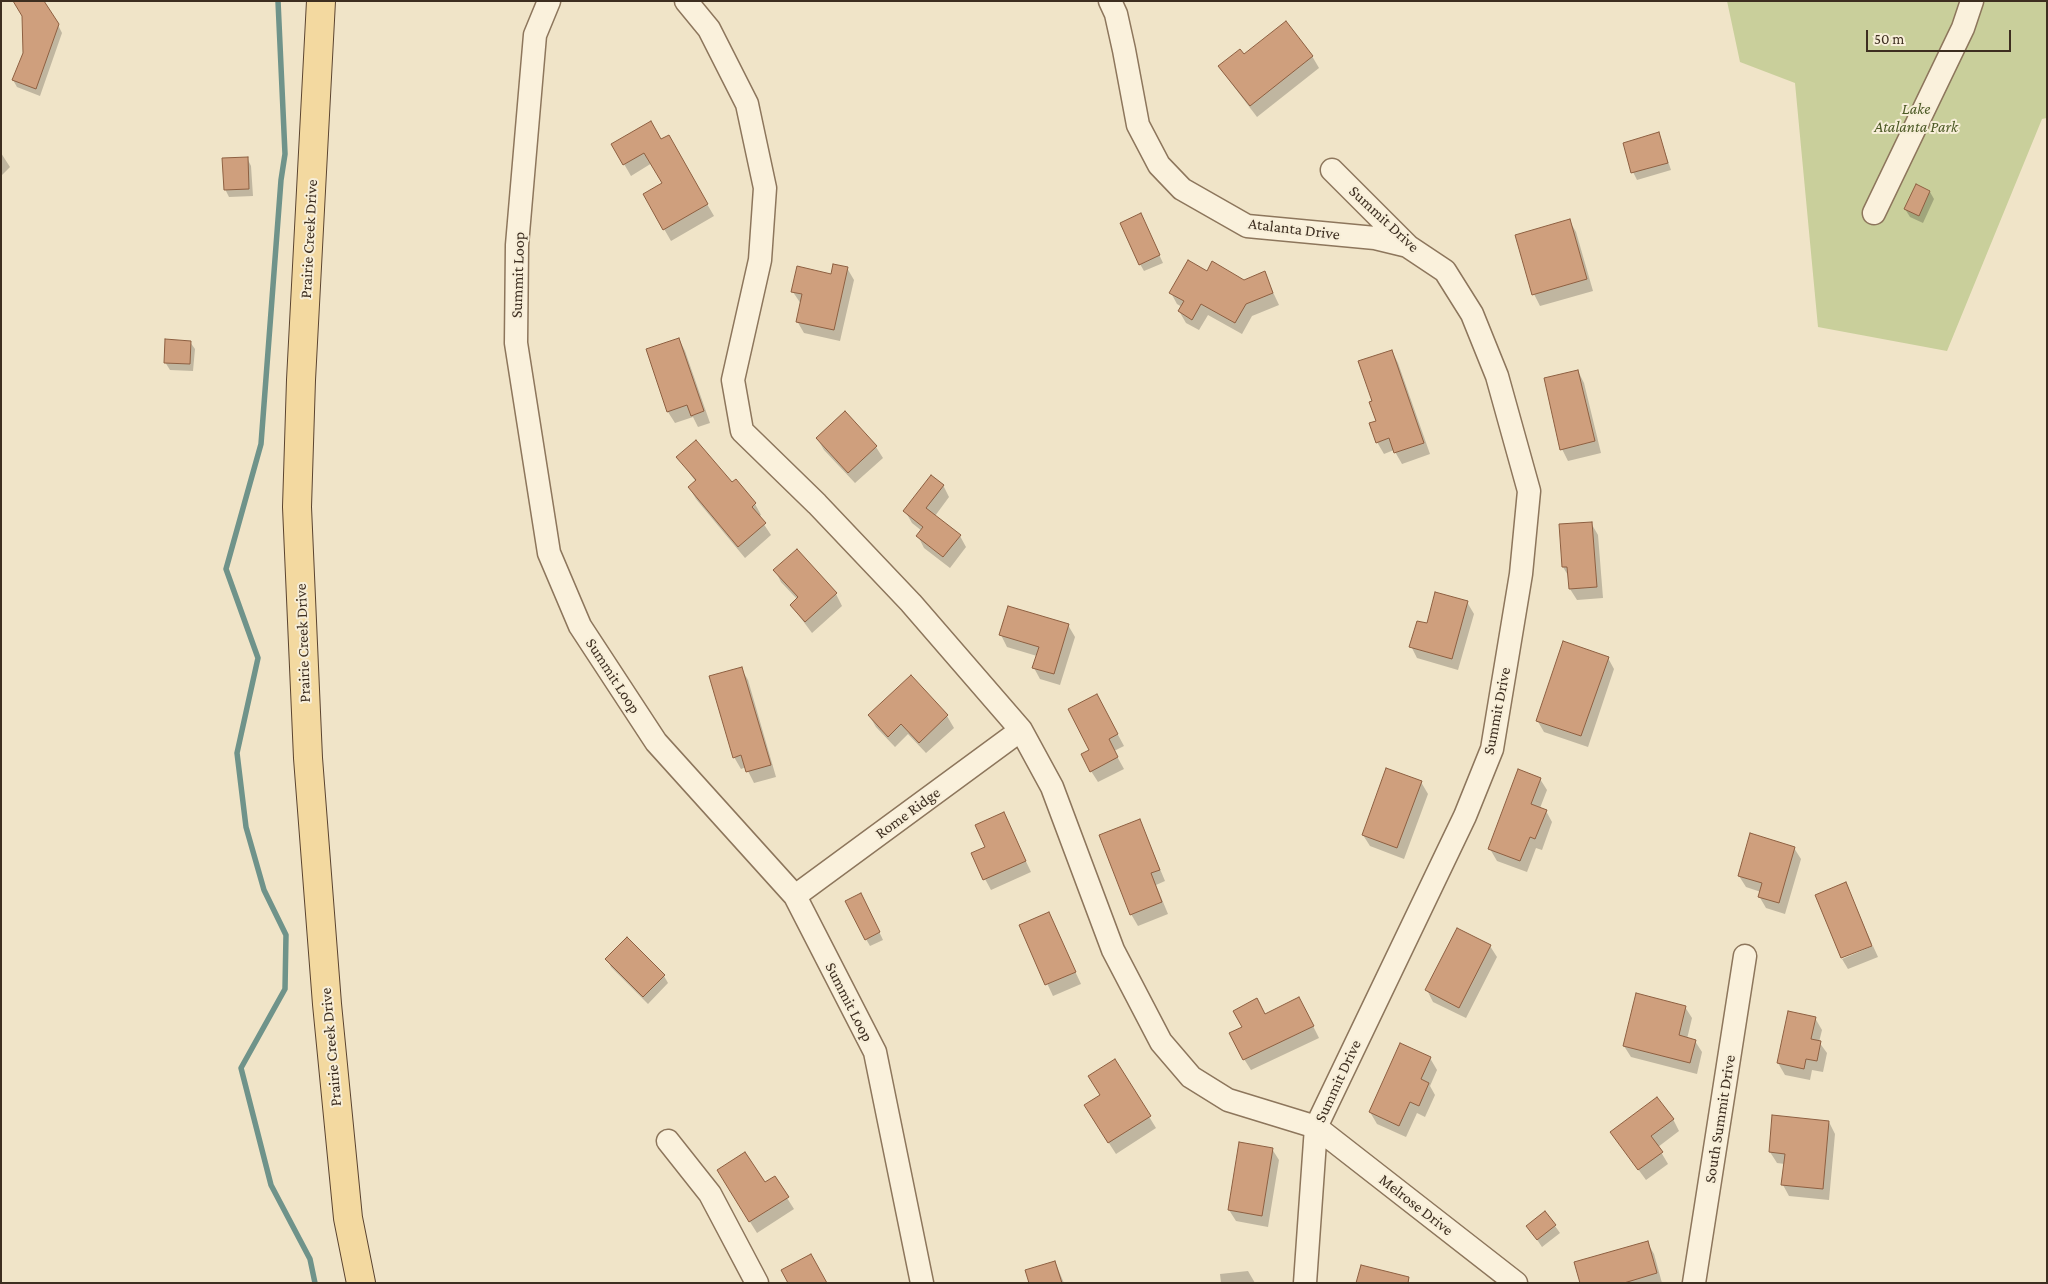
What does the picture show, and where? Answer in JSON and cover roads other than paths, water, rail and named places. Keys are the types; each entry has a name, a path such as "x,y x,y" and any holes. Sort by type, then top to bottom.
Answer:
{"main road":[{"name":"Prairie Creek Drive","path":"321,1 301,380 297,507 308,758 326,1004 348,1218 361,1283"}],"street":[{"name":"Summit Loop","path":"549,1 535,35 517,245 516,343 550,553 580,626 656,742 795,896 875,1052 922,1283"},
{"path":"686,1 709,29 748,104 765,188 760,260 733,380 742,431 817,504 911,603 1021,730 1052,787 1113,950 1161,1042 1191,1077 1228,1100 1316,1127"},
{"name":"Atalanta Drive","path":"1110,1 1116,14 1138,125 1159,165 1182,190 1247,226 1375,238 1409,246"},
{"path":"1874,213 1963,28 1972,1"},
{"name":"Summit Drive","path":"1305,1283 1316,1127 1465,816 1492,749 1522,565 1529,491 1497,376 1472,314 1445,271 1409,246 1332,170"},
{"name":"Rome Ridge","path":"795,896 1021,730"},
{"name":"South Summit Drive","path":"1694,1283 1746,956"},
{"name":"Melrose Drive","path":"1316,1127 1516,1283"},
{"path":"668,1142 710,1194 757,1283"}],"waterway":[{"path":"278,1 285,154 281,180 261,444 226,569 258,658 237,753 246,827 264,890 286,935 285,989 241,1068 271,1185 310,1259 315,1283"}],"park label":[{"name":"Lake Atalanta Park","path":"1916,118"}]}
